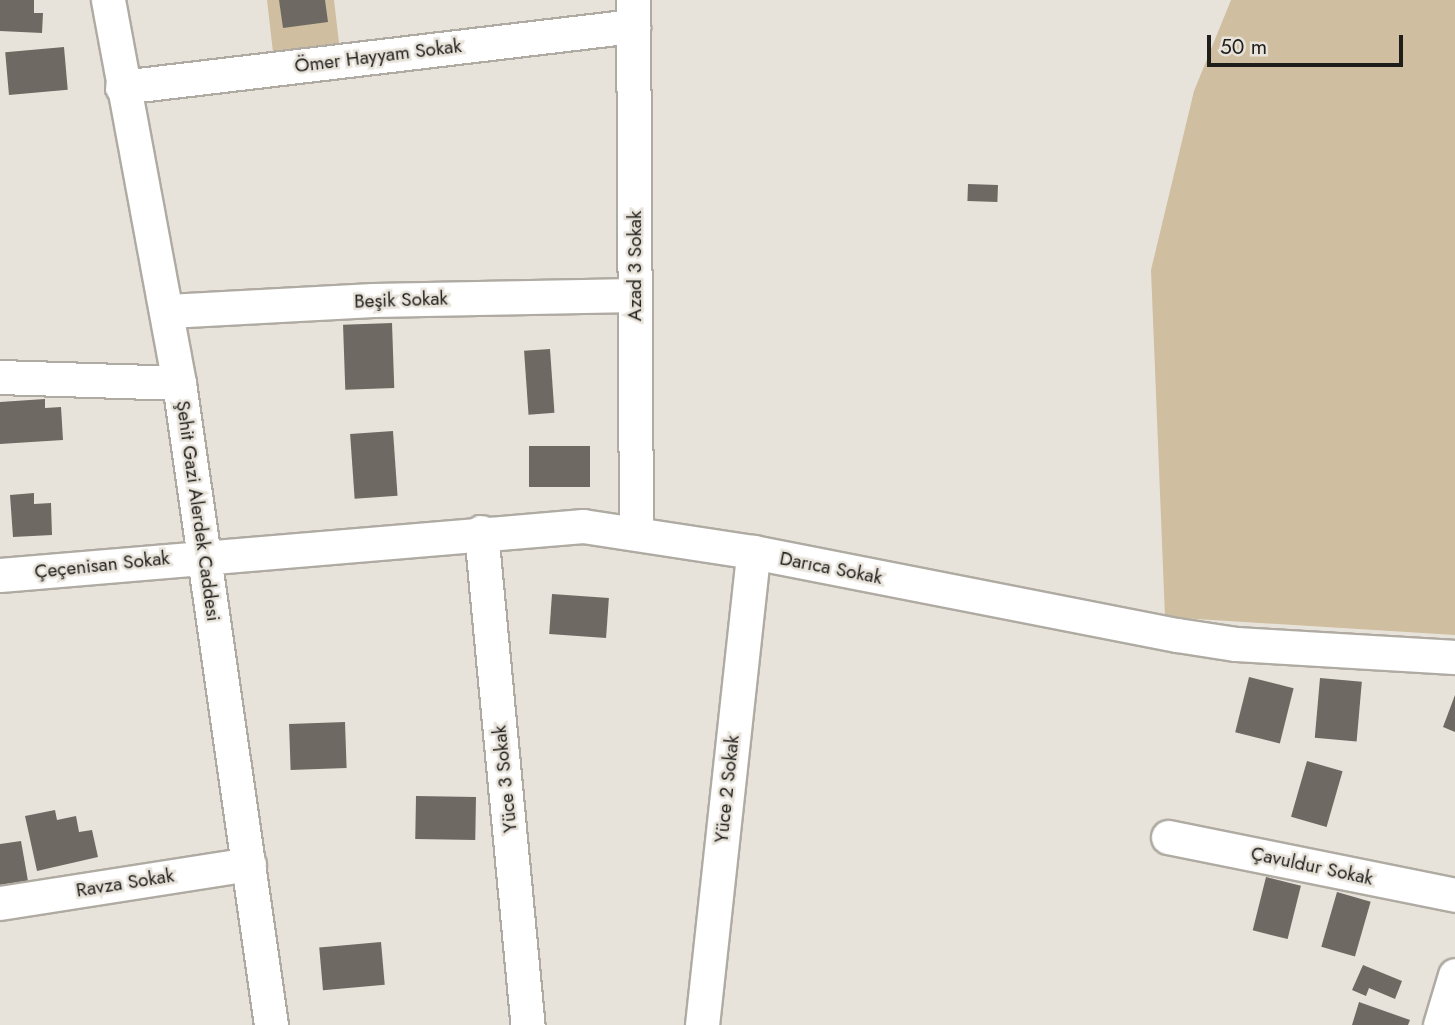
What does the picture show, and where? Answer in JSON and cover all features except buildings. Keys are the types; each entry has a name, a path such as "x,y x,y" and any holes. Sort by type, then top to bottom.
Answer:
{"street":[{"name":"Şehit Gazi Alerdek Caddesi","path":"108,0 122,87 168,311 271,1025"},
{"name":"Ömer Hayyam Sokak","path":"122,87 633,13"},
{"name":"Azad 3 Sokak","path":"633,13 636,532"},
{"name":"Beşik Sokak","path":"168,311 373,300 635,295"},
{"path":"0,377 179,383"},
{"name":"Darıca Sokak","path":"204,554 583,526 753,552 1177,635 1236,644 1455,657"},
{"name":"Yüce 3 Sokak","path":"481,532 528,1025"},
{"name":"Yüce 2 Sokak","path":"702,1025 753,552"},
{"name":"Çeçenisan Sokak","path":"0,575 204,554"},
{"name":"Çavuldur Sokak","path":"1168,837 1455,895"},
{"name":"Ravza Sokak","path":"0,903 249,864"},
{"path":"1440,1025 1455,975"}],"shaded area":[{"path":"267,0 334,0 339,43 273,52"},
{"path":"1231,0 1455,0 1455,635 1165,617 1151,270 1194,91"}]}
